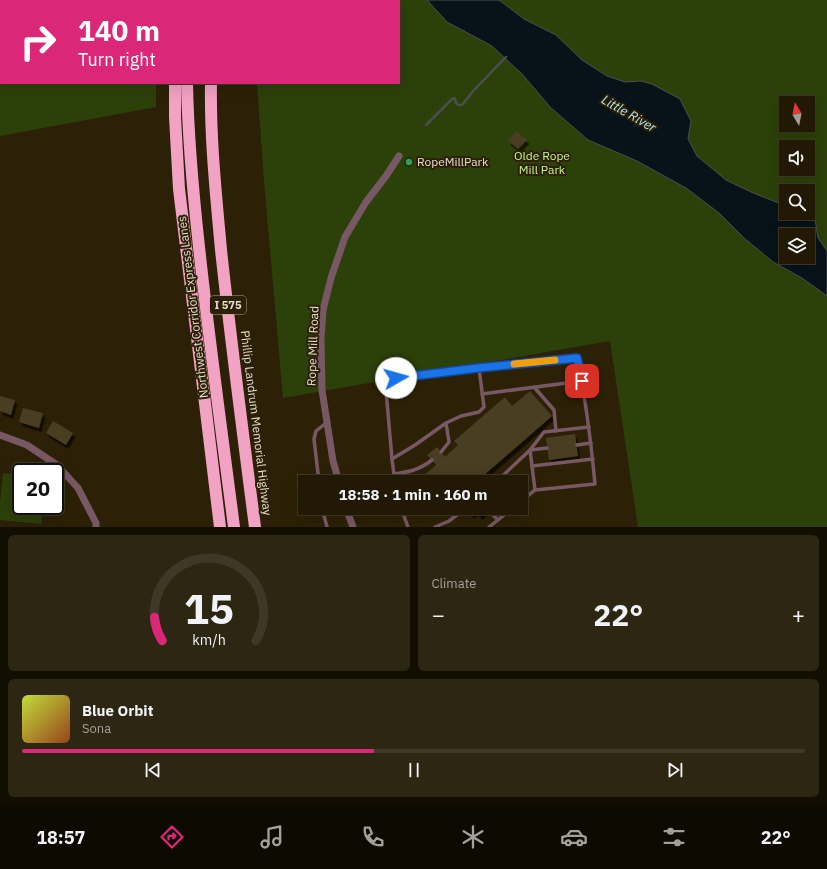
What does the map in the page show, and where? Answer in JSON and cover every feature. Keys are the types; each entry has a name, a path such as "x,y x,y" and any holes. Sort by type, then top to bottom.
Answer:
{"highway":[{"name":"I 575","path":"175,84 175,116 179,189 220,527"},
{"name":"Northwest Corridor Express Lanes","path":"187,84 188,125 196,225 234,527"},
{"name":"Phillip Landrum Memorial Highway","path":"211,84 212,138 224,278 255,527"}],"street":[{"name":"Rope Mill Road","path":"337,475 333,461 322,390 321,339 323,310 344,237 366,202 399,156"},
{"path":"0,435 27,445 57,465 78,488 96,522 96,527"},
{"path":"349,515 353,527"}],"lane":[{"path":"432,460 426,465 413,471 394,474 385,379 577,358 589,428 595,484 534,490 528,495"},
{"path":"392,459 446,423 461,416 479,412 484,407 478,368"},
{"path":"482,394 582,381"},
{"path":"534,387 554,410 556,431"},
{"path":"318,475 314,439 316,431 327,422"},
{"path":"442,452 449,442 446,423"},
{"path":"503,475 530,450 544,432 589,428"},
{"path":"577,445 591,443"},
{"path":"530,450 547,448"},
{"path":"530,450 534,490"},
{"path":"532,466 593,459"},
{"path":"324,515 327,527"},
{"path":"404,515 408,527"},
{"path":"435,527 449,521 457,515"},
{"path":"493,515 498,520"},
{"path":"489,527 504,515"}],"green space":[{"name":"Olde Rope Mill Park","path":"400,0 827,0 827,527 638,527 610,341 283,398 257,84 400,84"},
{"name":"Olde Rope Mill Park","path":"0,84 156,84 156,107 0,136"},
{"path":"3,473 12,474 12,515 42,515 41,524 0,520"}],"water":[{"name":"Little River","path":"427,0 499,0 524,19 556,35 582,60 607,76 625,82 641,81 652,84 680,99 691,121 688,139 697,156 726,180 779,203 779,220 815,219 818,238 827,251 827,296 802,278 773,262 744,238 719,213 686,188 637,161 588,140 550,107 523,75 492,46 447,22"}],"building":[{"path":"516,131 527,140 518,149 508,141"},
{"path":"530,391 552,416 484,475 424,475 436,465 427,455 437,447 445,457 458,445 454,441 505,397 512,406"},
{"path":"0,396 15,400 11,415 0,411"},
{"path":"23,408 43,413 39,428 19,422"},
{"path":"53,421 73,433 66,445 46,433"},
{"path":"575,434 578,456 549,460 546,438"}],"waterway":[{"path":"426,125 452,99 454,98 456,103 462,105 474,90 506,57"}],"slow traffic":[{"path":"514,364 555,360"}],"place":[{"name":"RopeMillPark","path":"409,162"}],"route":[{"path":"396,378 577,358 582,381"}]}
